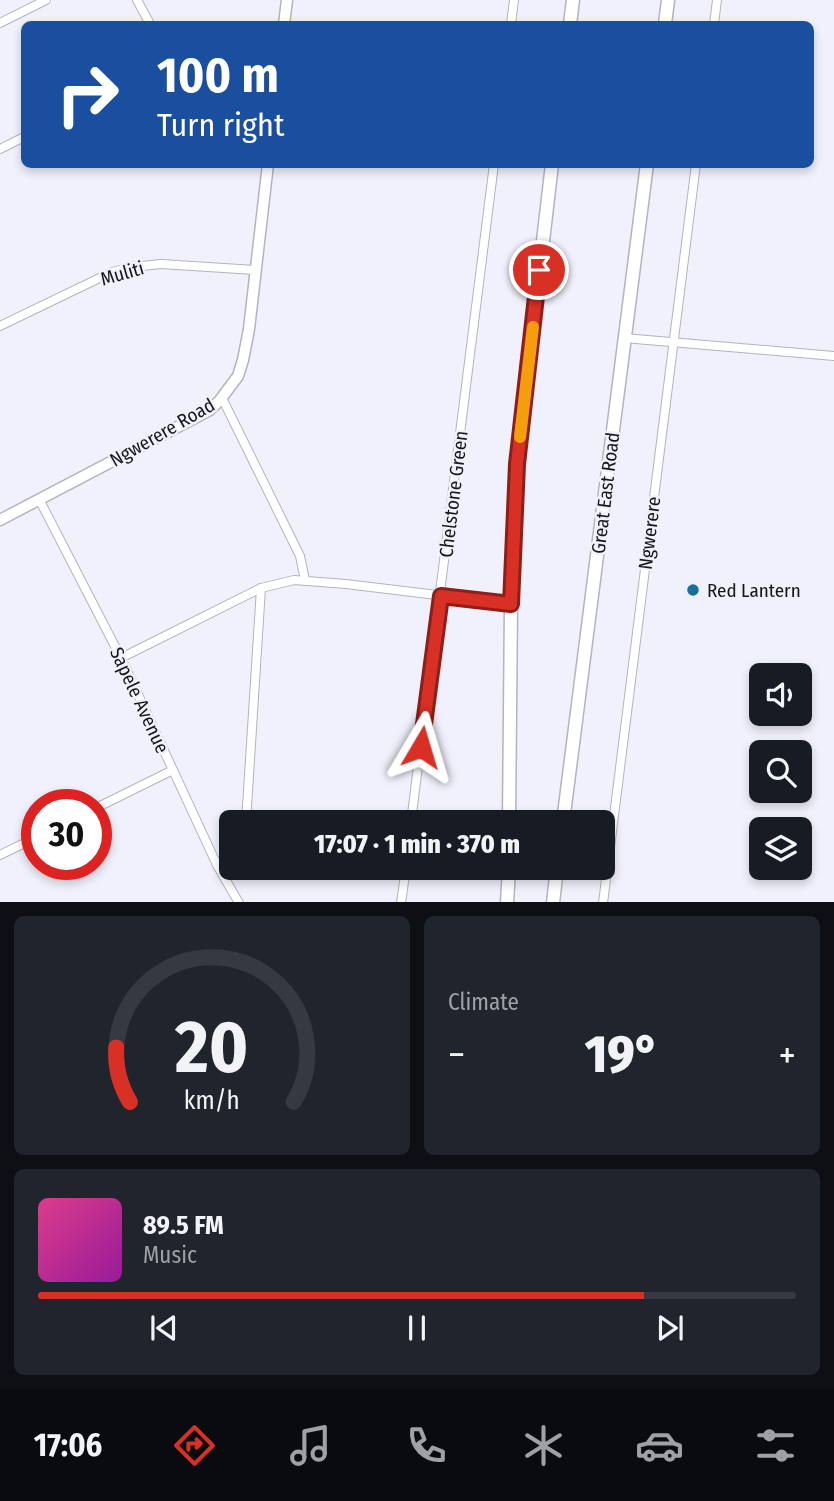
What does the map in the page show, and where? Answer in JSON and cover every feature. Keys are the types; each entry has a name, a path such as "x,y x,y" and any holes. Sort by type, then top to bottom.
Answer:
{"main road":[{"path":"570,21 573,0"},
{"path":"665,21 668,0"},
{"path":"509,810 511,604 517,464 552,168"},
{"name":"Great East Road","path":"565,810 646,168"},
{"path":"507,902 508,880"},
{"path":"553,902 556,880"}],"street":[{"path":"137,0 148,21"},
{"path":"284,21 287,0"},
{"path":"511,21 514,0"},
{"path":"714,21 717,0"},
{"path":"0,23 41,1"},
{"path":"0,149 21,138"},
{"name":"Ngwerere Road","path":"0,520 210,410 222,398 238,376 249,329 268,168"},
{"name":"Chelstone Green","path":"413,810 494,168"},
{"name":"Ngwerere","path":"603,902 695,168"},
{"name":"Muliti","path":"0,326 123,269 161,264 255,270"},
{"path":"624,338 834,356"},
{"path":"222,398 300,556 305,580"},
{"name":"Sapele Avenue","path":"39,499 121,658 217,865 239,902"},
{"path":"121,658 261,588 294,580 511,604"},
{"path":"247,810 261,588"},
{"path":"112,800 173,770"},
{"path":"0,855 21,845"},
{"path":"401,902 404,880"}],"slow traffic":[{"path":"520,437 533,327"}],"place":[{"name":"Red Lantern","path":"693,590"}],"route":[{"path":"421,747 441,596 511,604 517,464 539,270"}]}
